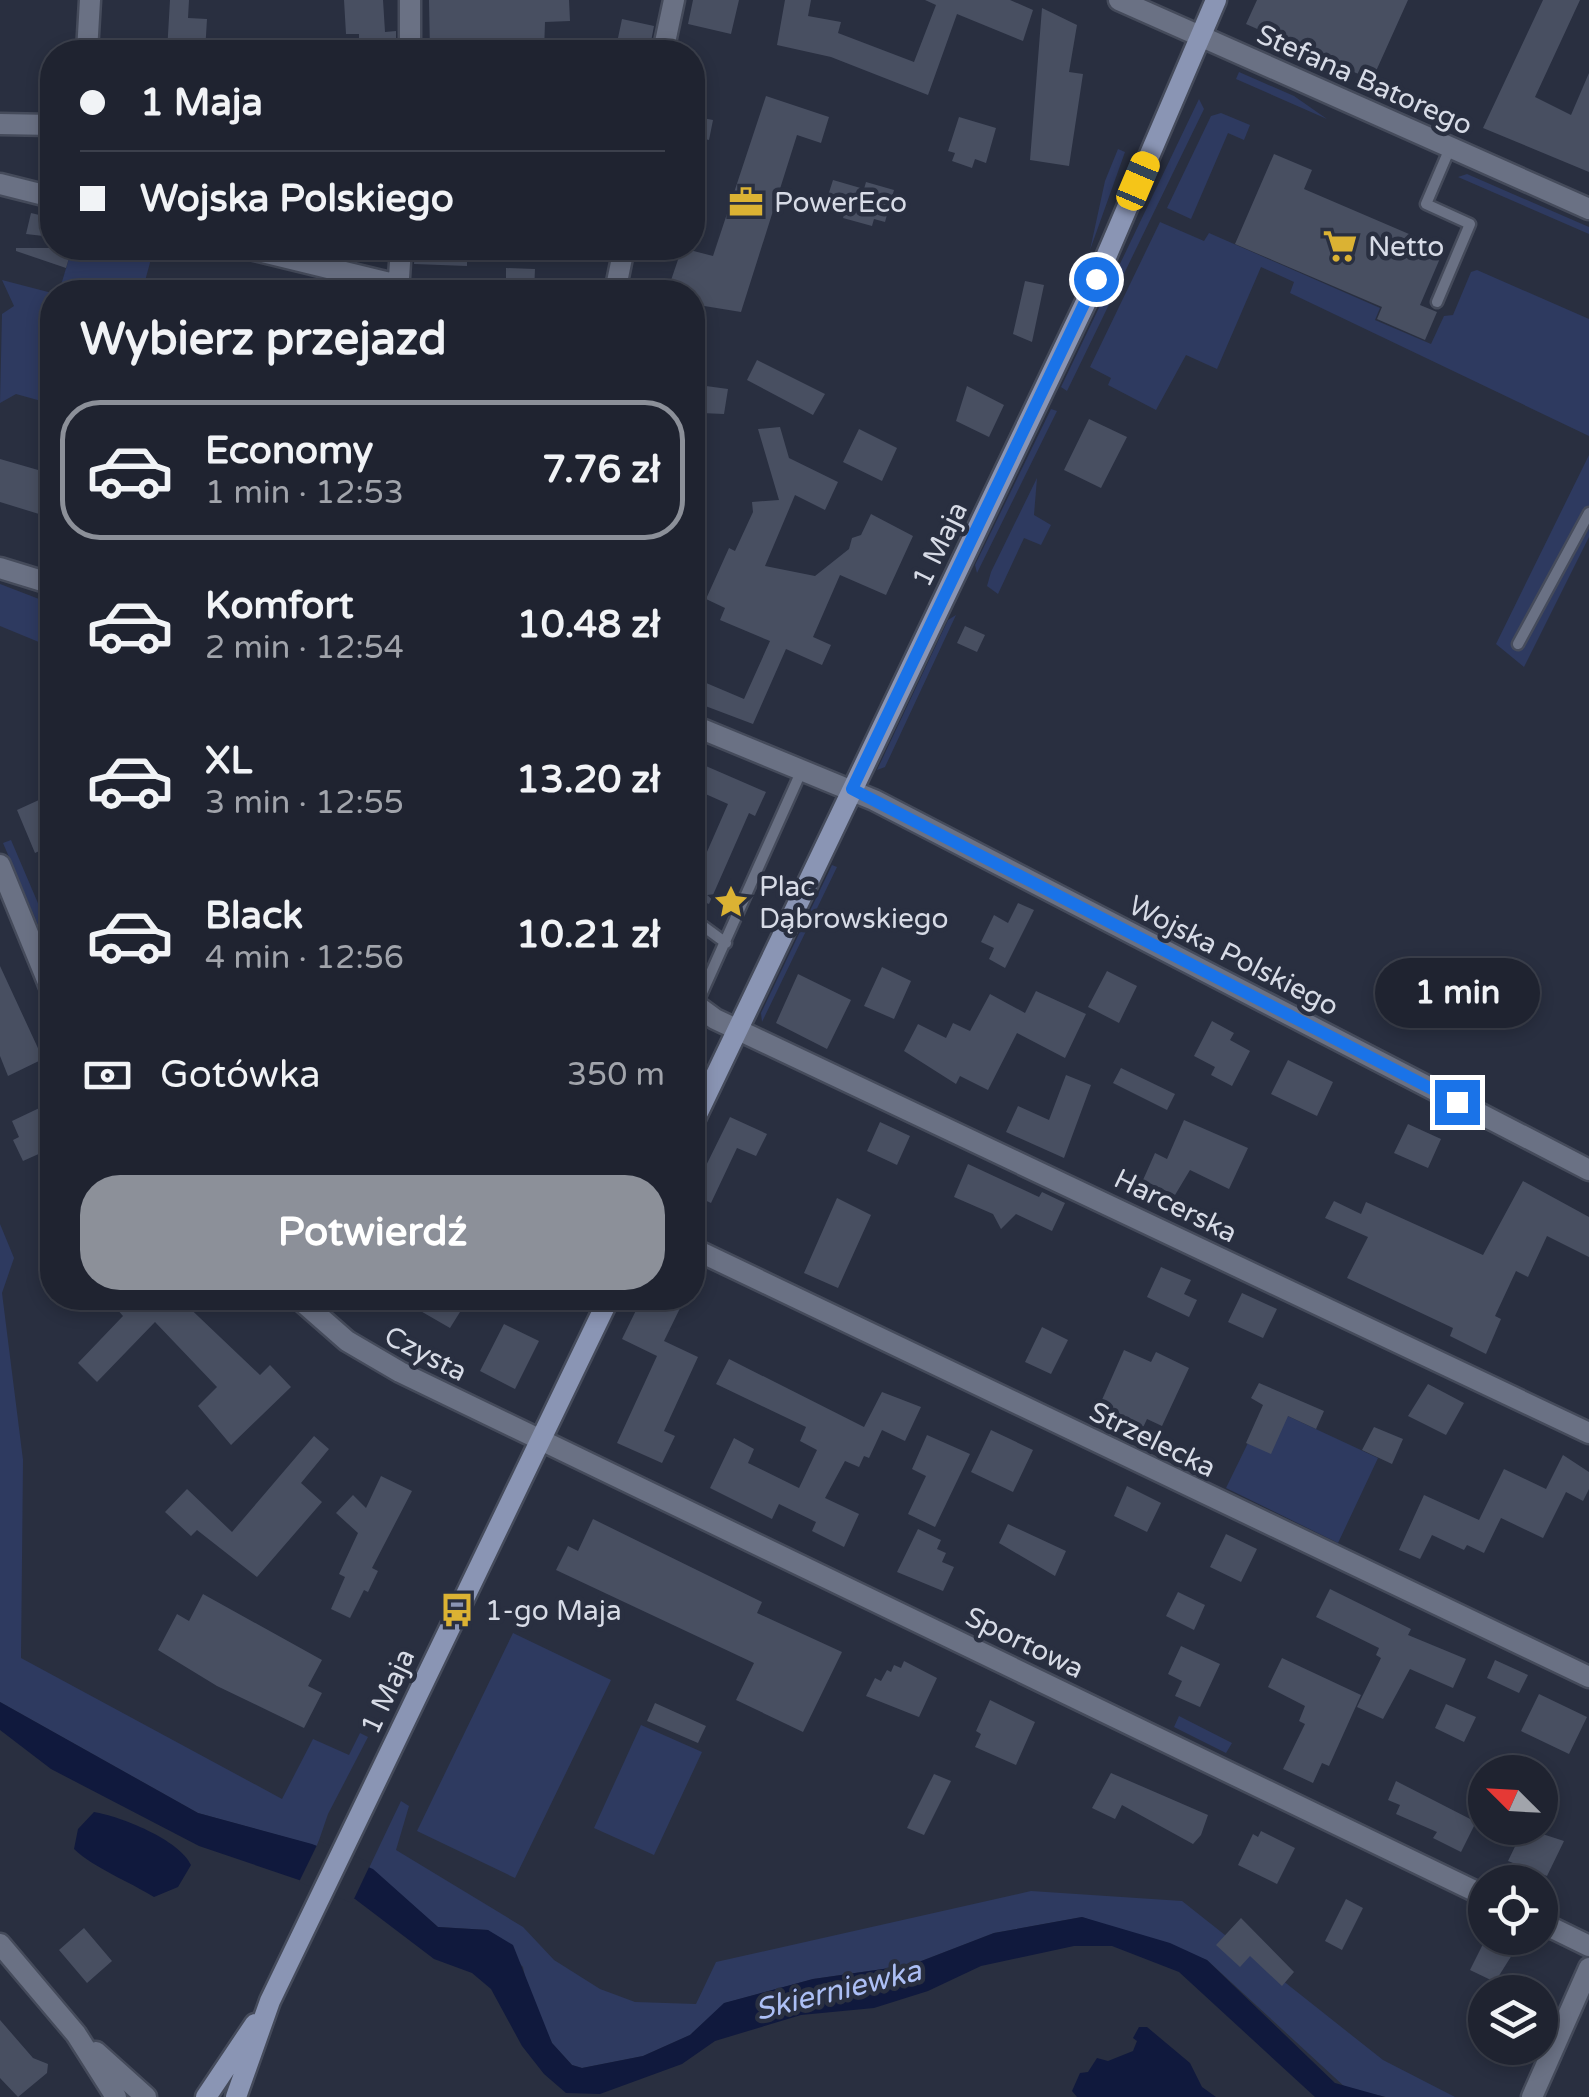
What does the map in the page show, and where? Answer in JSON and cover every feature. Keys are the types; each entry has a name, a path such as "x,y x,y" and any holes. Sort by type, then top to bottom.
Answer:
{"main road":[{"name":"1 Maja","path":"705,1097 1094,285 1216,0"},
{"name":"1 Maja","path":"236,2097 270,2002 603,1310"},
{"name":"1 Maja","path":"206,2097 270,2002"}],"street":[{"path":"88,40 90,0"},
{"path":"410,0 410,40"},
{"path":"666,40 674,0"},
{"name":"Stefana Batorego","path":"1119,0 1589,209"},
{"path":"0,124 40,125"},
{"path":"0,184 40,195"},
{"path":"290,260 365,280"},
{"path":"0,568 40,580"},
{"path":"705,730 801,772 852,789"},
{"name":"Wojska Polskiego","path":"852,789 1589,1170"},
{"path":"0,865 40,963"},
{"path":"705,1010 738,1028"},
{"name":"Harcerska","path":"738,1028 1589,1432"},
{"name":"Strzelecka","path":"705,1254 1589,1677"},
{"name":"Czysta","path":"310,1310 326,1326 377,1360 540,1440"},
{"name":"Sportowa","path":"540,1440 1468,1888"},
{"path":"1558,1931 1589,1946"},
{"path":"0,1944 76,2034 116,2097"},
{"path":"1534,2096 1589,1968"},
{"path":"76,2034 146,2097"}],"lane":[{"path":"1436,302 1470,224 1426,204 1451,147"},
{"path":"1518,644 1589,513"},
{"path":"705,983 801,772"},
{"path":"705,928 726,943"}],"shaded area":[{"path":"1239,72 1294,96 1327,119 1236,79"},
{"path":"1199,99 1204,109 1067,391 1061,387"},
{"path":"1221,113 1250,125 1244,140 1228,133 1191,219 1167,208 1211,116"},
{"path":"1118,149 1125,152 1090,250 1105,181"},
{"path":"1467,174 1589,227 1589,234 1458,177"},
{"path":"1160,222 1204,241 1209,233 1380,308 1375,320 1431,344 1444,316 1453,315 1471,272 1477,270 1589,319 1589,436 1290,293 1294,282 1261,267 1217,369 1186,355 1156,410 1108,385 1111,378 1090,367"},
{"path":"68,260 151,260 145,280 63,280"},
{"path":"2,280 40,290 40,401 16,394 0,403 2,314 14,306"},
{"path":"1051,409 1057,411 977,573 975,565"},
{"path":"1589,455 1589,537 1524,667 1496,644"},
{"path":"1037,478 1034,515 1051,525 1041,545 1024,538 998,594 987,586 991,572"},
{"path":"0,584 40,599 40,642 0,626"},
{"path":"956,615 885,767 877,770 948,620"},
{"path":"11,840 40,908 40,929 3,843"},
{"path":"832,865 837,867 762,1022 761,1013"},
{"path":"0,1224 14,1258 2,1293 23,1460 21,1658 282,1799 313,1739 349,1755 360,1733 368,1737 328,1814 317,1846 198,1813 0,1702"},
{"path":"1266,1406 1378,1458 1338,1543 1226,1488"},
{"path":"513,1633 611,1680 515,1878 417,1831"},
{"path":"1179,1716 1232,1743 1226,1753 1174,1727"},
{"path":"641,1725 702,1752 654,1855 594,1828"},
{"path":"401,1801 409,1806 396,1850 523,1927 554,1960 600,1989 635,2002 696,2004 716,1962 1031,1891 1182,1901 1383,2060 1455,2097 1386,2097 1346,2088 1207,1960 1082,1917 994,1933 911,1965 813,1979 725,2003 690,2035 643,2056 582,2068 572,2065 552,2043 528,1991 523,1967 488,1930 438,1927 369,1868"}],"water":[{"name":"Skierniewka","path":"0,1702 198,1813 312,1844 373,1869 438,1927 488,1930 513,1945 552,2043 572,2065 582,2068 643,2056 690,2035 724,2003 813,1979 911,1965 994,1933 1082,1917 1170,1943 1207,1960 1335,2083 1385,2097 1315,2097 1179,1972 1112,1946 1074,1946 981,1966 928,1991 874,2008 801,2015 715,2041 682,2064 600,2094 566,2093 544,2074 522,2046 491,1989 472,1973 434,1959 355,1899 199,1846 51,1769 0,1730"},
{"path":"94,1812 133,1824 175,1847 191,1865 178,1887 154,1897 74,1849 78,1829"},
{"path":"1139,2027 1147,2027 1190,2063 1202,2087 1216,2097 1077,2097 1072,2091 1080,2073 1088,2072 1097,2058 1108,2061 1133,2051 1137,2041 1133,2038"}],"pier":[{"path":"319,1841 371,1863 352,1903 299,1882"}],"building":[{"path":"170,0 189,0 188,18 207,19 206,40 168,40"},
{"path":"344,0 383,0 385,32 396,31 396,40 359,40 359,34 346,34"},
{"path":"429,0 569,0 570,21 545,22 544,40 430,40"},
{"path":"693,0 739,0 731,34 688,24"},
{"path":"785,0 811,0 808,16 841,22 838,33 914,62 936,5 925,0 1010,0 1033,10 1023,41 957,14 928,95 831,57 777,45"},
{"path":"1257,0 1408,0 1372,80 1246,24"},
{"path":"1543,0 1580,0 1535,97 1571,115 1589,73 1589,172 1483,128"},
{"path":"1042,8 1077,25 1069,72 1083,74 1069,166 1030,160"},
{"path":"622,19 654,26 651,40 618,40"},
{"path":"766,96 829,117 821,143 797,135 741,312 705,306 705,280 671,280 678,260 705,260 705,254 713,256"},
{"path":"959,117 996,128 986,163 975,159 972,168 952,161 955,153 948,151"},
{"path":"705,118 713,120 709,140 705,139"},
{"name":"Netto","path":"1274,154 1312,170 1304,189 1444,249 1420,305 1437,312 1425,340 1377,319 1382,307 1235,244"},
{"path":"833,180 864,189 866,182 894,190 885,222 874,219 872,226 843,218 845,211 825,205"},
{"path":"31,213 40,215 40,236 26,234"},
{"path":"40,248 40,259 16,251"},
{"path":"42,260 68,260 66,268"},
{"path":"414,260 467,260 467,266 414,264"},
{"path":"506,268 535,269 535,280 506,280"},
{"path":"1025,281 1044,285 1032,342 1013,334"},
{"path":"757,360 825,394 813,415 747,380"},
{"path":"706,386 728,389 724,414 705,413"},
{"path":"967,386 1004,405 989,437 956,421"},
{"path":"1089,419 1127,437 1101,488 1064,470"},
{"path":"780,427 789,458 838,482 825,510 795,495 765,566 815,576 849,549 852,538 861,535 871,514 913,536 886,595 840,575 813,637 831,645 822,665 786,649 753,724 705,706 705,682 744,699 770,641 720,620 725,608 706,599 729,548 735,551 753,512 752,502 779,500 758,429"},
{"path":"859,429 897,448 882,481 843,462"},
{"path":"0,459 40,471 40,514 0,502"},
{"path":"965,626 985,635 977,652 957,643"},
{"path":"705,766 766,792 755,816 749,813 709,904 705,902 705,856 728,804 705,794"},
{"path":"40,799 40,851 35,853 17,810"},
{"path":"1018,903 1034,910 1005,968 989,959 994,948 981,942 994,915 1008,923"},
{"path":"0,966 40,1053 40,1060 8,1076 0,1056"},
{"path":"882,967 911,981 894,1019 864,1006"},
{"path":"1107,971 1137,986 1119,1023 1088,1007"},
{"path":"798,974 851,1000 827,1049 776,1023"},
{"path":"1036,991 1086,1014 1065,1058 1017,1033 988,1090 960,1076 956,1084 904,1051 918,1024 946,1038 953,1023 970,1031 990,994 1025,1013"},
{"path":"1212,1021 1234,1033 1230,1040 1250,1051 1232,1086 1211,1075 1215,1067 1194,1056"},
{"path":"1288,1060 1333,1082 1317,1116 1271,1094"},
{"path":"1121,1068 1175,1094 1167,1110 1113,1083"},
{"path":"1066,1075 1091,1085 1064,1158 1006,1132 1018,1106 1049,1120"},
{"path":"40,1108 40,1153 23,1161 13,1140 19,1137 12,1121"},
{"path":"730,1117 767,1134 756,1156 737,1148 711,1203 705,1200 705,1168"},
{"path":"1184,1120 1248,1148 1229,1189 1190,1170 1175,1195 1143,1180 1155,1153 1167,1159"},
{"path":"880,1122 910,1136 897,1165 867,1151"},
{"path":"1408,1124 1441,1139 1428,1168 1394,1153"},
{"path":"968,1164 1039,1197 1042,1192 1065,1203 1052,1231 1016,1214 1001,1229 993,1214 954,1197"},
{"path":"1523,1181 1589,1217 1589,1257 1547,1236 1528,1277 1516,1271 1495,1316 1501,1319 1486,1354 1450,1336 1453,1328 1347,1278 1368,1237 1325,1218 1334,1201 1361,1214 1366,1202 1483,1255"},
{"path":"837,1198 871,1215 838,1288 804,1273"},
{"path":"1161,1267 1191,1280 1184,1294 1197,1300 1189,1317 1147,1297"},
{"path":"1242,1293 1277,1309 1263,1338 1228,1322"},
{"path":"118,1310 192,1310 260,1375 270,1365 291,1387 231,1445 198,1406 217,1387 155,1322 97,1382 78,1363 123,1316"},
{"path":"419,1310 460,1312 450,1328"},
{"path":"636,1310 679,1310 664,1341 698,1357 664,1431 675,1436 662,1463 617,1443 657,1356 622,1339"},
{"path":"504,1324 539,1341 515,1389 480,1371"},
{"path":"1042,1327 1068,1340 1051,1374 1025,1362"},
{"path":"1124,1350 1151,1362 1156,1352 1189,1368 1162,1426 1147,1419 1139,1436 1097,1411"},
{"path":"729,1359 864,1427 882,1392 921,1407 905,1441 882,1430 869,1458 864,1456 859,1467 845,1461 825,1498 859,1514 844,1547 812,1531 816,1522 779,1504 772,1519 710,1488 734,1438 754,1449 748,1463 799,1488 817,1450 800,1441 806,1427 716,1384"},
{"path":"1259,1383 1324,1411 1316,1429 1288,1416 1271,1454 1246,1443 1263,1405 1251,1398"},
{"path":"1428,1384 1464,1403 1446,1435 1408,1416"},
{"path":"1374,1427 1403,1439 1392,1464 1362,1450"},
{"path":"991,1430 1033,1450 1013,1492 971,1472"},
{"path":"927,1435 970,1454 935,1527 908,1514 926,1476 912,1469"},
{"path":"314,1436 329,1449 301,1483 322,1502 257,1577 197,1530 191,1536 165,1512 187,1489 232,1532"},
{"path":"1563,1455 1589,1472 1589,1489 1583,1501 1566,1492 1543,1538 1501,1518 1484,1553 1467,1545 1464,1550 1432,1535 1420,1559 1399,1550 1424,1495 1479,1520 1504,1469 1546,1489"},
{"path":"381,1476 412,1491 372,1568 378,1571 368,1592 364,1590 350,1618 331,1609 345,1577 339,1574 358,1533 336,1513 353,1495 366,1508"},
{"path":"1127,1486 1161,1503 1147,1532 1114,1516"},
{"path":"593,1519 762,1602 757,1613 842,1652 803,1732 736,1700 754,1663 556,1570 568,1546 578,1551"},
{"path":"1008,1524 1066,1551 1055,1576 999,1543"},
{"path":"918,1529 941,1540 937,1549 946,1553 942,1562 954,1567 943,1591 897,1572"},
{"path":"1226,1534 1257,1549 1241,1582 1210,1567"},
{"path":"1330,1589 1411,1629 1408,1635 1466,1659 1453,1688 1410,1669 1383,1719 1357,1707 1381,1658 1376,1655 1379,1648 1316,1617"},
{"path":"1178,1592 1205,1605 1194,1630 1166,1616"},
{"path":"203,1594 322,1660 308,1686 322,1693 304,1728 217,1686 158,1650 177,1614 189,1621"},
{"path":"1181,1646 1220,1664 1200,1707 1175,1696 1182,1681 1168,1674"},
{"path":"1282,1658 1361,1695 1329,1766 1322,1763 1313,1783 1283,1769 1305,1724 1299,1721 1305,1706 1268,1687"},
{"path":"1495,1660 1528,1675 1519,1693 1487,1678"},
{"path":"904,1661 937,1678 919,1717 866,1696 875,1678 881,1681 887,1670 891,1672 894,1665 901,1668"},
{"path":"1539,1694 1587,1717 1569,1754 1521,1731"},
{"path":"990,1700 1035,1722 1016,1765 975,1747 981,1734 976,1731"},
{"path":"655,1703 706,1726 698,1743 647,1721"},
{"path":"1446,1704 1476,1717 1464,1742 1435,1728"},
{"path":"1111,1773 1208,1815 1201,1835 1193,1844 1122,1805 1115,1819 1092,1808"},
{"path":"934,1774 951,1781 924,1835 907,1828"},
{"path":"1396,1781 1468,1818 1468,1838 1461,1852 1433,1838 1437,1832 1396,1814 1400,1805 1388,1800"},
{"path":"1261,1831 1295,1848 1277,1884 1238,1865 1253,1834 1258,1837"},
{"path":"1558,1839 1564,1841 1552,1865 1518,1865 1508,1861 1516,1845 1558,1845"},
{"path":"1346,1899 1363,1908 1342,1950 1325,1941"},
{"path":"1241,1918 1294,1972 1282,1986 1250,1956 1240,1967 1216,1945"},
{"path":"84,1928 112,1961 87,1983 59,1950"},
{"path":"1478,1955 1512,1955 1499,1975 1480,1975 1470,1970"},
{"path":"0,2020 33,2058 48,2064 47,2073 18,2097 0,2078"}],"place":[{"name":"PowerEco","path":"746,202"},
{"name":"Netto","path":"1340,246"},
{"name":"Plac Dąbrowskiego","path":"731,902"},
{"name":"1-go Maja","path":"457,1610"}],"route":[{"path":"1096,279 852,789 1457,1102"}]}
